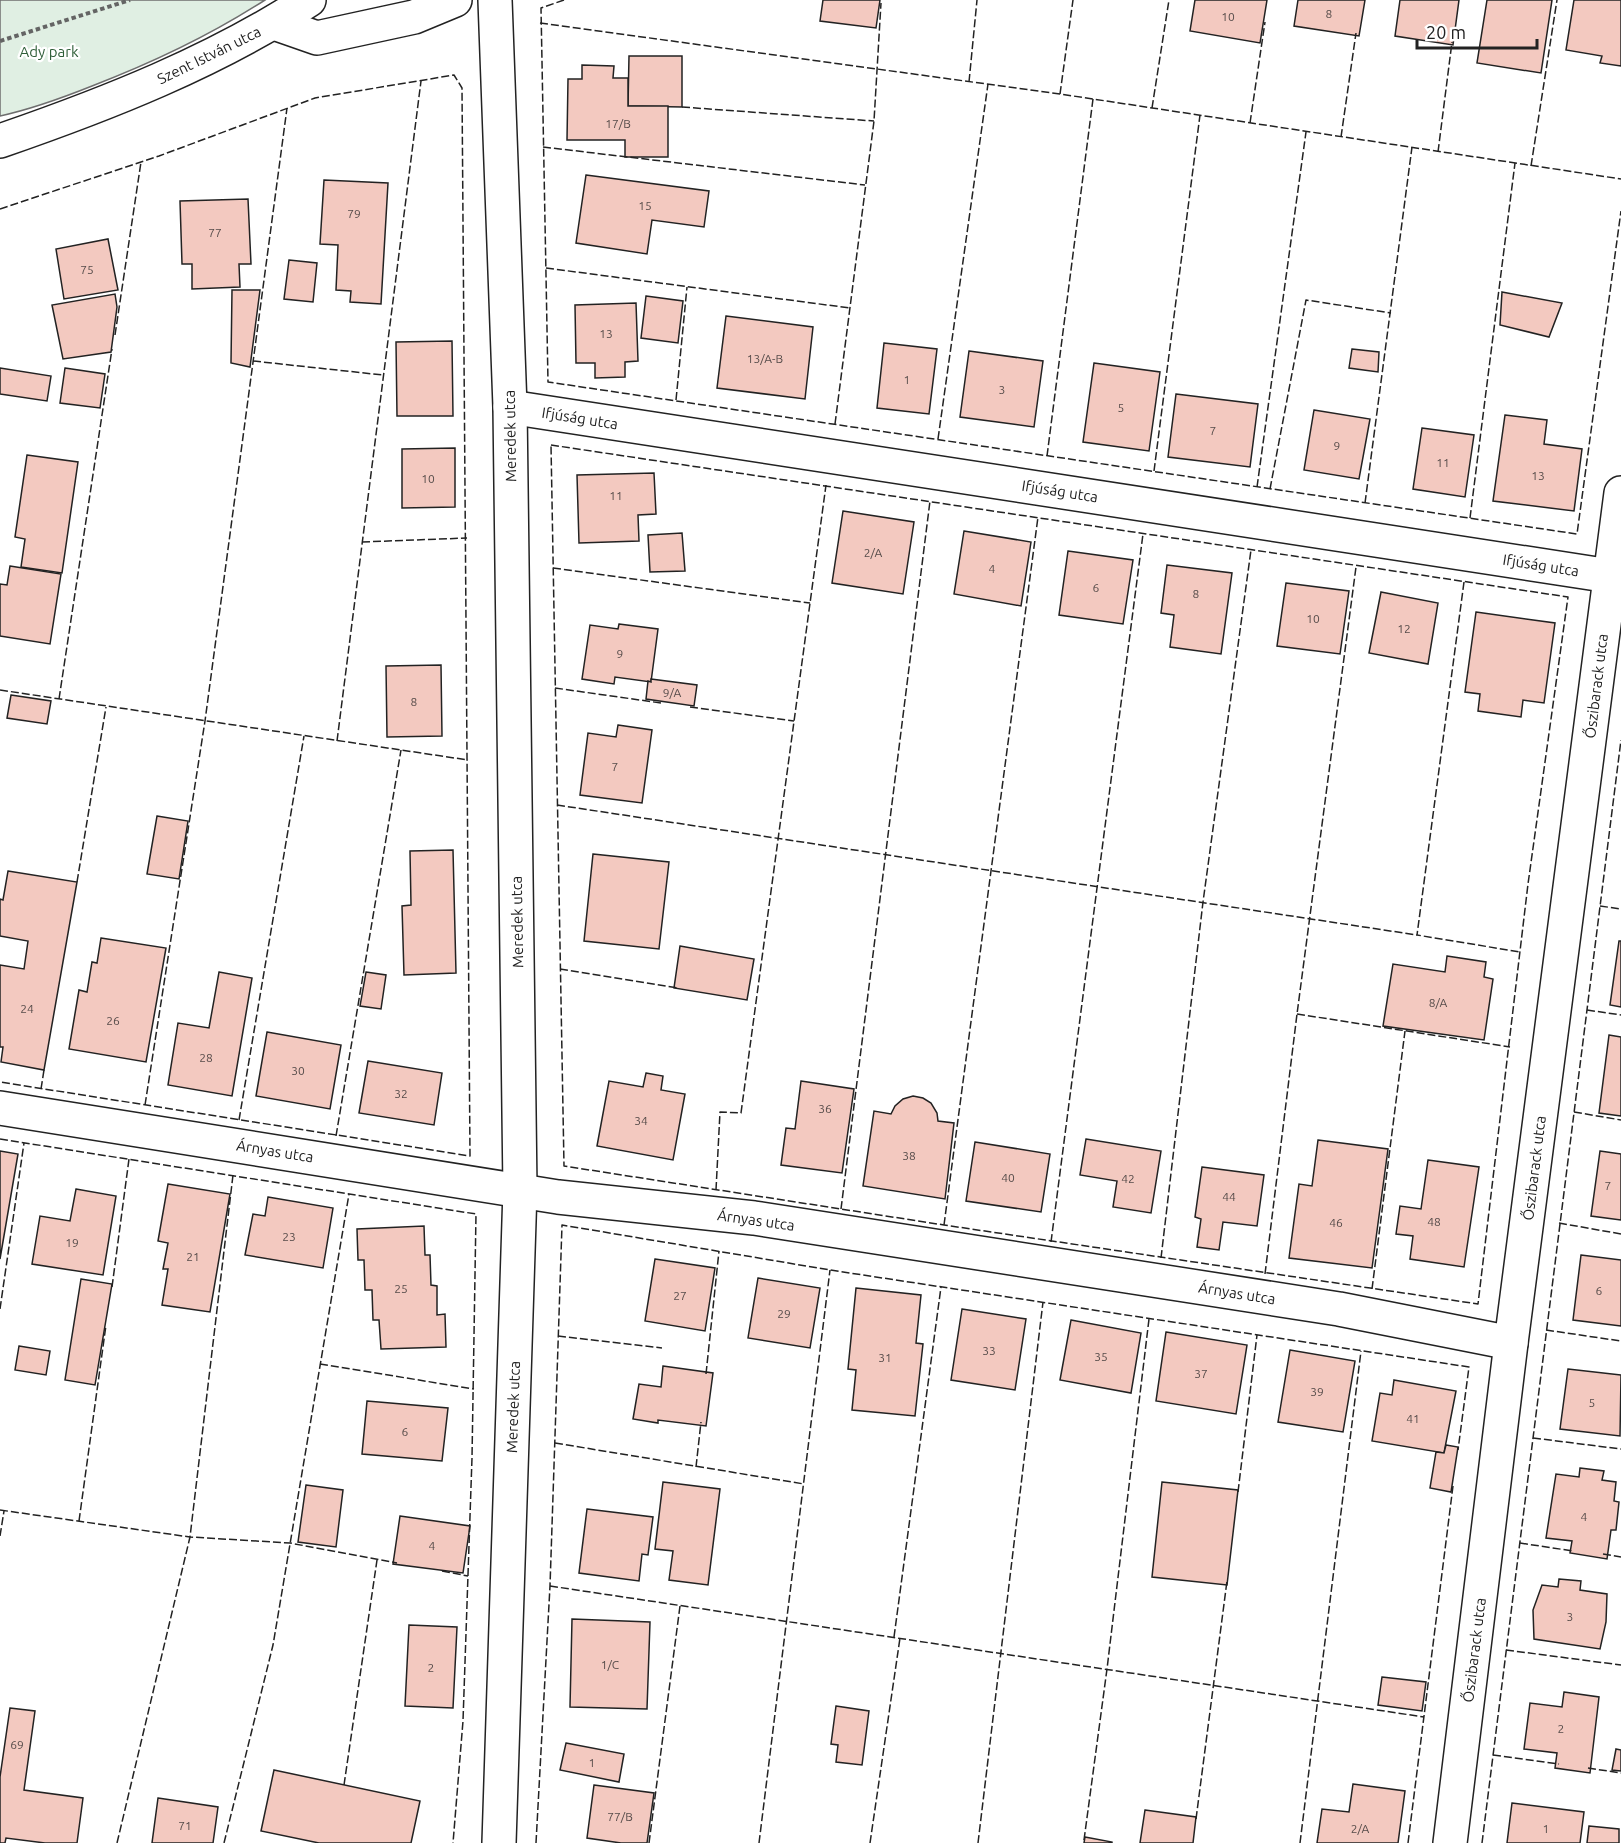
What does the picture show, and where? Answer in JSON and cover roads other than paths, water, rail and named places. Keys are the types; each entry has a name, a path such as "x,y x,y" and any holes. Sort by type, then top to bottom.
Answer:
{"street":[{"path":"274,23 309,0"},
{"name":"Szent István utca","path":"0,141 55,122 200,62 274,23 317,38 414,17 455,0"},
{"name":"Meredek utca","path":"495,0 510,407 520,1190 499,1843"},
{"name":"Ifjúság utca","path":"510,407 1610,576"},
{"name":"Őszibarack utca","path":"1450,1843 1511,1343 1621,494"},
{"name":"Árnyas utca","path":"0,1108 558,1197 754,1218 1339,1309 1511,1343"}],"park label":[{"name":"Ady park","path":"49,51"}]}
